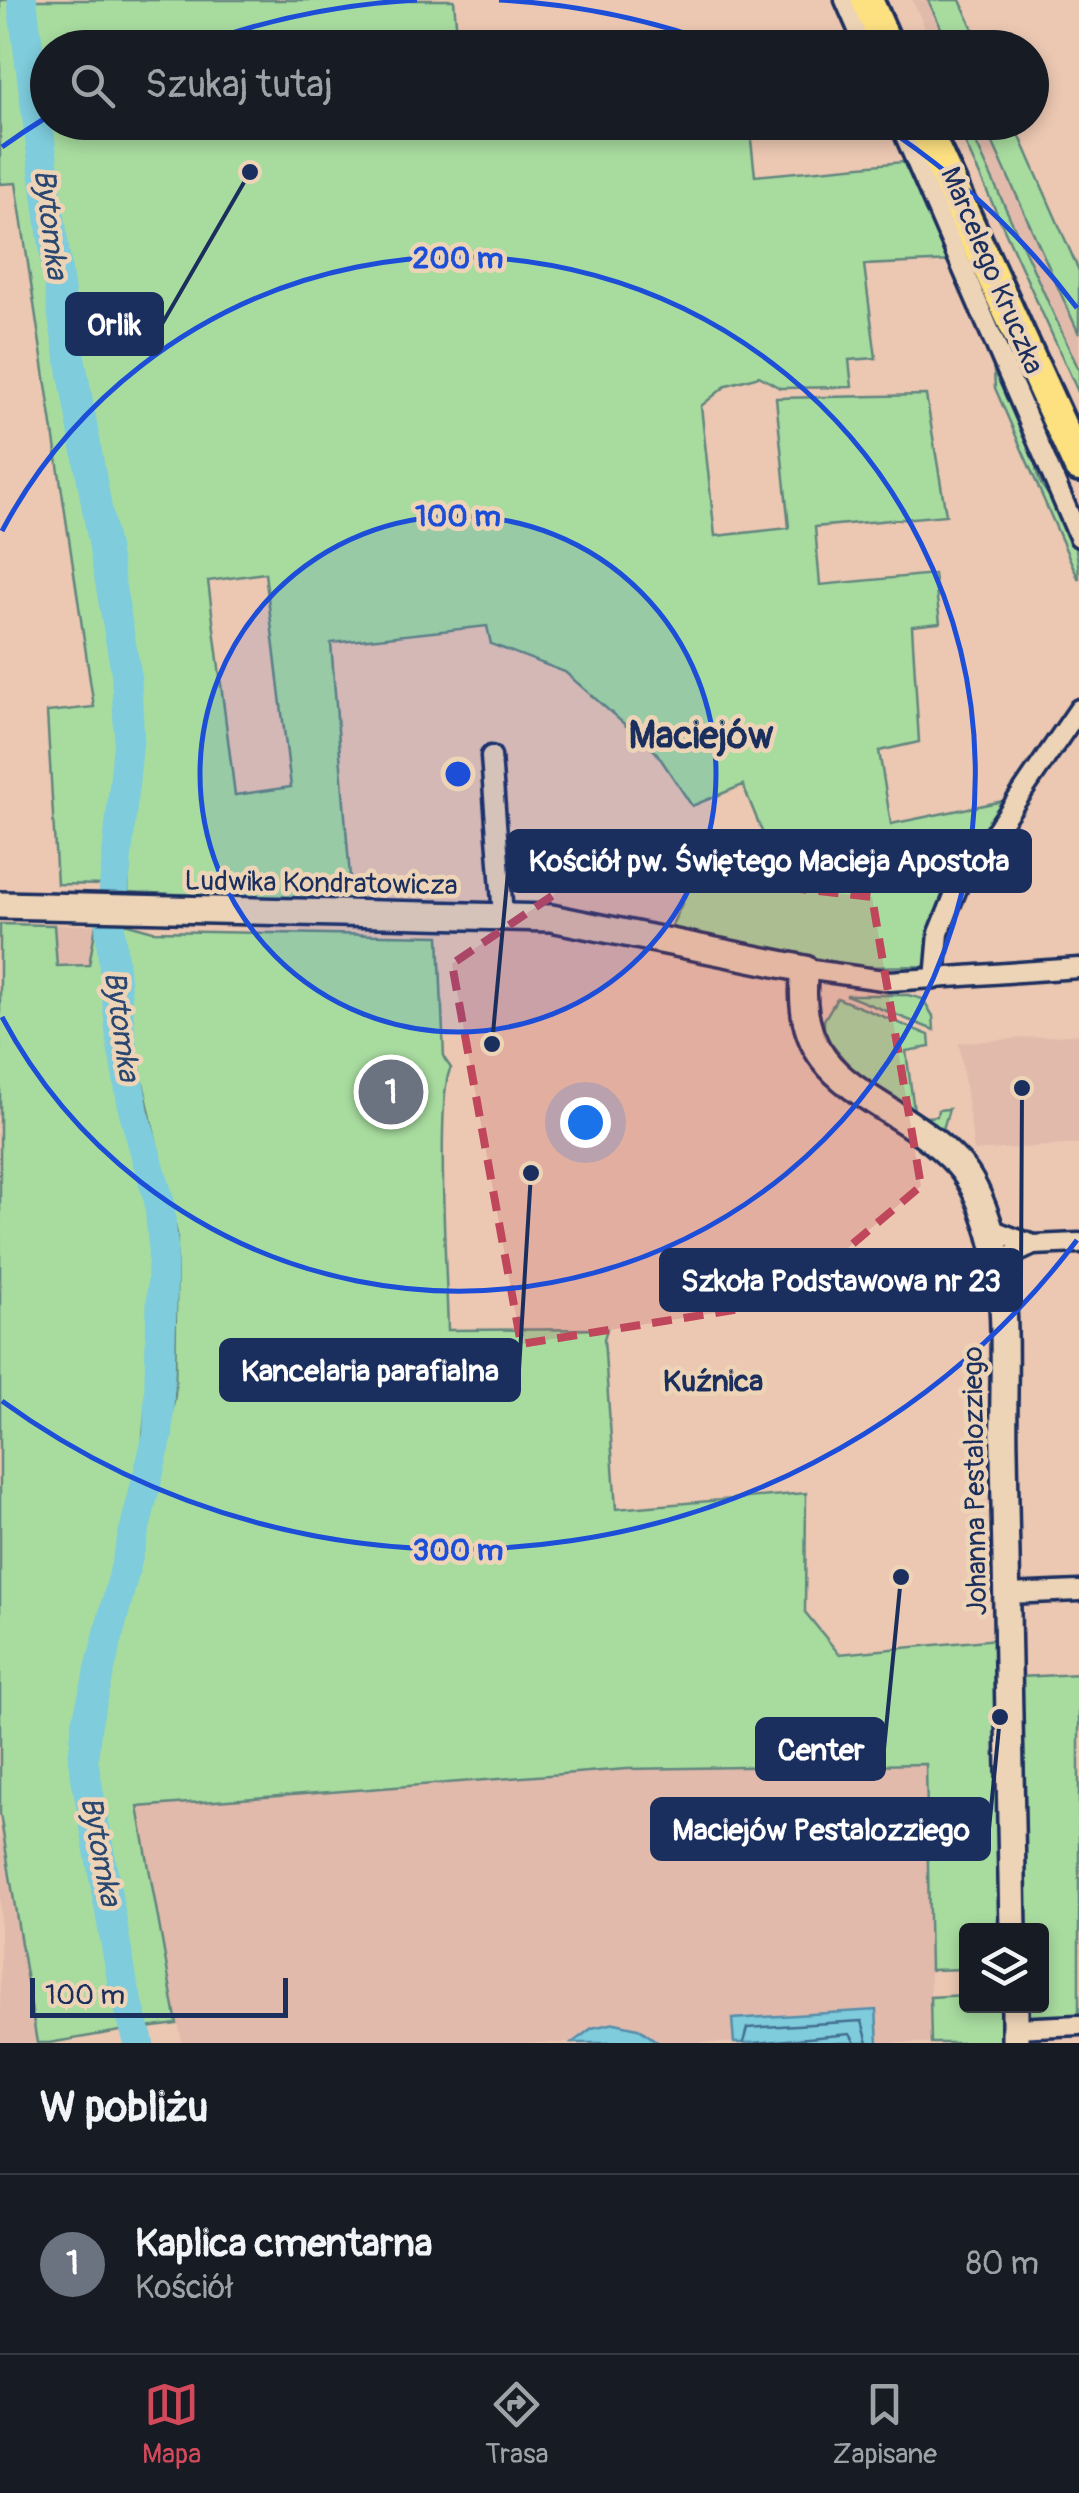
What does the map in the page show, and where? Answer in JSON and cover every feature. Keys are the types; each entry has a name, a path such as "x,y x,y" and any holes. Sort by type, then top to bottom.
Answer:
{"main road":[{"path":"867,0 880,30"},
{"path":"886,0 900,30"},
{"path":"930,140 1079,466"},
{"path":"950,140 1079,424"}],"street":[{"path":"845,0 858,30"},
{"name":"Marcelego Kruczka","path":"907,140 1079,537"},
{"path":"935,979 939,933 958,886 1079,709"},
{"path":"491,756 502,916"},
{"name":"Ludwika Kondratowicza","path":"0,905 502,916 582,922 862,980 935,979 1079,968"},
{"name":"Johanna Pestalozziego","path":"806,969 802,1002 807,1033 816,1051 850,1083 958,1164 990,1228 997,1262 1013,1923"},
{"path":"990,1228 1034,1245"},
{"path":"997,1262 1034,1245 1079,1243"},
{"path":"1007,1594 1079,1590"},
{"path":"1015,2026 1079,2026"}],"highlighted area":[{"path":"596,866 872,897 921,1186 784,1302 521,1344 452,964"}],"shaded area":[{"path":"912,0 928,0 942,30 926,30"},
{"path":"975,140 992,140 1079,334 1079,370"},
{"path":"54,925 96,925 89,965 56,966"},
{"path":"1079,1034 1079,1144 974,1151 959,1043"},
{"path":"927,1764 931,2043 182,2043 137,1807 627,1769"},
{"path":"0,1814 37,2043 0,2043"}],"green space":[{"path":"0,0 13,0 65,386 114,657 119,740 106,885 57,884 47,712 94,707 16,183 0,184"},
{"path":"31,0 454,0 457,30 35,30"},
{"path":"928,0 960,0 973,30 942,30"},
{"path":"50,140 751,140 755,176 903,162 953,261 864,265 876,358 849,360 852,387 780,388 759,376 727,385 701,406 715,536 789,528 776,398 926,395 946,515 815,527 820,585 934,574 940,623 912,626 919,742 879,751 891,824 1008,800 928,966 857,967 671,927 693,880 768,846 743,785 692,806 656,752 565,672 491,644 487,626 331,643 352,902 128,892 138,690 84,384","holes":["265,573 291,787 235,795 208,581"]},
{"path":"964,140 975,140 1079,370 1079,394"},
{"path":"992,140 1021,140 1079,271 1079,334"},
{"path":"993,356 1035,457 1040,482 1069,528 1079,580 995,388"},
{"path":"121,922 153,931 439,936 444,1058 451,1068 446,1084 443,1150 448,1330 607,1329 604,1339 616,1509 806,1493 805,1612 839,1654 997,1639 1000,1923 959,1923 959,1969 930,1970 926,1764 627,1769 138,1807 177,2024 146,2028 126,1956 100,1813 95,1732 158,1489 175,1395 177,1234 124,998"},
{"path":"0,924 54,925 57,966 89,965 96,925 102,924 112,1045 148,1197 152,1328 141,1462 83,1691 75,1761 106,1947 126,2030 49,2043 37,2043 0,1814"},
{"path":"846,995 908,995 923,999 933,1016 934,1030"},
{"path":"837,998 929,1035 930,1047 906,1051 915,1118 937,1116 938,1110 949,1109 943,1129 929,1130 845,1068 848,1064 824,1035 824,1020"},
{"path":"1079,1674 1079,2019 1030,2020 1028,2013 1049,2013 1049,1923 1025,1923 1020,1677"},
{"path":"959,1995 959,2013 1004,2013 1005,2043 931,2043 930,1997"}],"water":[{"path":"876,2010 878,2043 734,2043 732,2019"},
{"path":"615,2023 638,2028 659,2043 572,2043 592,2028"}],"waterway":[{"name":"Bytomka","path":"22,0 30,62"},
{"name":"Bytomka","path":"40,140 63,317 126,672 129,734 110,929 121,1039 134,1113 159,1200 163,1246 158,1435 87,1722 83,1760 123,1985 139,2043"}],"place":[{"name":"Orlik","path":"250,172"},
{"name":"Kościół pw. Świętego Macieja Apostoła","path":"492,1044"},
{"name":"Szkoła Podstawowa nr 23","path":"1022,1088"},
{"name":"Kaplica cmentarna","path":"391,1092"},
{"name":"Kancelaria parafialna","path":"531,1173"},
{"name":"Center","path":"901,1577"},
{"name":"Maciejów Pestalozziego","path":"1000,1717"}],"district":[{"name":"Maciejów","path":"701,735"},
{"name":"Kuźnica","path":"713,1381"}]}
